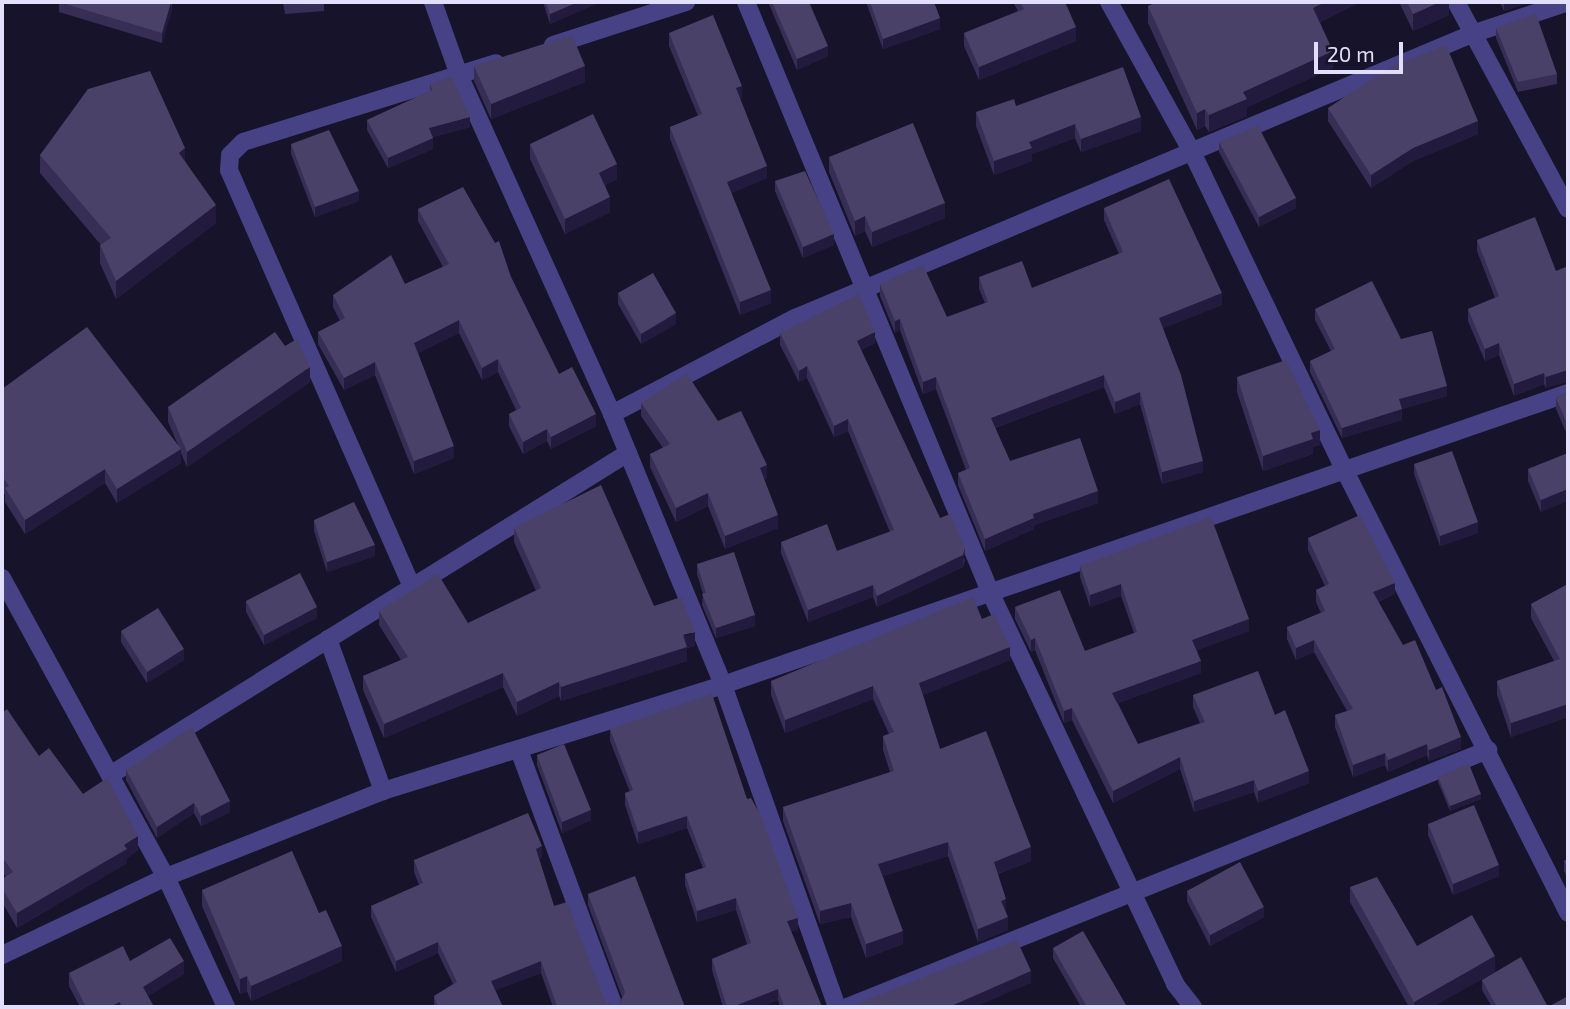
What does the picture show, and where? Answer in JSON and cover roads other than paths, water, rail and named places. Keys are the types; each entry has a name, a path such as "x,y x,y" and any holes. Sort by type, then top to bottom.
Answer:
{"street":[{"path":"433,2 459,75 612,414 723,685 837,1007"},
{"path":"535,51 686,2"},
{"path":"746,2 991,594 1175,984 1193,1007"},
{"path":"1109,2 1192,152 1343,469 1488,750 1568,913"},
{"path":"1457,2 1568,209"},
{"path":"612,414 795,318 1472,34 1568,2"},
{"path":"412,587 229,170 230,155 243,142 509,59"},
{"path":"2,956 166,877 383,790 723,685 1568,393"},
{"path":"110,775 628,453"},
{"path":"2,578 166,877 226,1007"},
{"path":"328,639 383,790"},
{"path":"519,750 614,1007"},
{"path":"848,1007 1488,750"}]}
